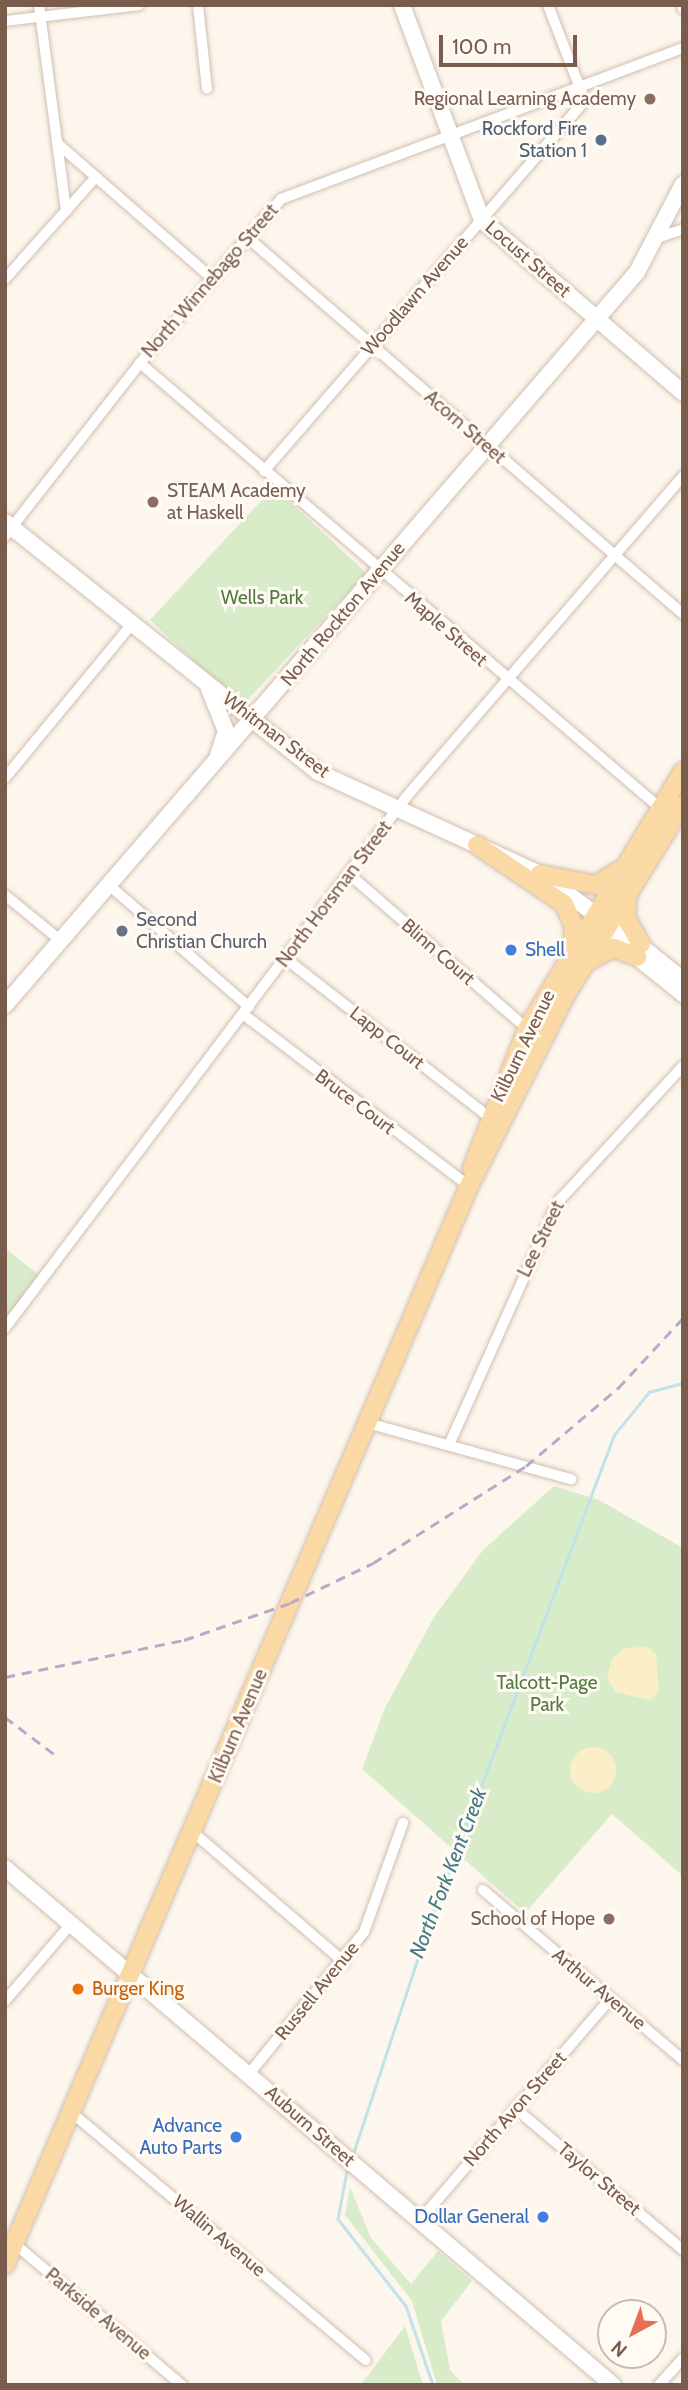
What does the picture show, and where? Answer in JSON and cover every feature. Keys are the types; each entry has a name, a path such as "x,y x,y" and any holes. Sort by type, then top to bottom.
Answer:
{"main road":[{"name":"Locust Street","path":"402,5 482,220 683,393"},
{"name":"North Rockton Avenue","path":"5,1005 597,320 660,237 683,184"},
{"name":"Whitman Street","path":"7,529 202,678 318,772 540,874 639,951"},
{"path":"202,678 226,731 212,767"},
{"name":"Kilburn Avenue","path":"469,1186 489,1117 527,1030 603,921 630,889 675,814 683,771"},
{"name":"Kilburn Avenue","path":"603,921 625,866 675,814"},
{"path":"477,845 564,904 574,926 577,959 607,949 639,951 683,980"},
{"path":"540,874 596,885 625,866"},
{"path":"630,889 625,918 639,951 683,994"},
{"name":"Kilburn Avenue","path":"5,2265 194,1833 469,1186 577,959"},
{"name":"Auburn Street","path":"5,1868 613,2385"}],"street":[{"path":"5,21 39,11 139,5"},
{"path":"198,5 207,89"},
{"path":"548,5 580,88"},
{"path":"39,11 66,211"},
{"name":"North Winnebago Street","path":"7,529 140,363 281,199 683,48"},
{"name":"Woodlawn Avenue","path":"264,471 585,101 580,88"},
{"path":"57,144 212,278"},
{"path":"5,279 96,177"},
{"path":"660,237 683,229"},
{"name":"Acorn Street","path":"248,238 683,614"},
{"name":"Maple Street","path":"140,363 504,680 675,814"},
{"name":"North Horsman Street","path":"5,1328 398,808 504,680 683,476"},
{"path":"5,778 132,624"},
{"name":"Blinn Court","path":"349,874 527,1030"},
{"name":"Bruce Court","path":"110,886 246,1011 469,1186"},
{"path":"5,895 61,941"},
{"name":"Lapp Court","path":"286,959 489,1117"},
{"name":"Lee Street","path":"449,1445 557,1203 683,1066"},
{"path":"367,1423 570,1479"},
{"name":"Russell Avenue","path":"249,2074 344,1962 384,1889 403,1823"},
{"path":"194,1833 344,1962"},
{"name":"Arthur Avenue","path":"483,1890 683,2060"},
{"path":"5,2001 71,1924"},
{"name":"North Avon Street","path":"420,2220 610,1998"},
{"name":"Taylor Street","path":"515,2108 683,2250"},
{"name":"Wallin Avenue","path":"71,2112 366,2360"},
{"name":"Parkside Avenue","path":"15,2244 182,2385"},
{"path":"659,2385 683,2358"}],"green space":[{"name":"Wells Park","path":"274,487 366,573 242,706 150,620"},
{"path":"5,1248 40,1276 5,1321"},
{"name":"Talcott-Page Park","path":"554,1486 599,1500 683,1548 683,1876 612,1814 525,1913 362,1769 385,1708 434,1617 483,1550"},
{"path":"350,2187 371,2238 411,2284 438,2251 472,2281 441,2321 450,2370 464,2385 437,2385 412,2301 345,2215"},
{"path":"405,2326 423,2385 360,2385 369,2374"}],"sand":[{"path":"647,1647 656,1654 659,1691 650,1700 616,1692 607,1678 612,1659 625,1648"},
{"path":"593,1747 609,1754 616,1770 609,1786 593,1793 577,1786 570,1770 577,1754"}],"waterway":[{"name":"North Fork Kent Creek","path":"352,2157 429,1924 614,1435 649,1392 683,1383"},
{"name":"North Fork Kent Creek","path":"348,2166 338,2219 406,2306 433,2385"}],"railway":[{"path":"5,1677 184,1640 290,1603 373,1563 526,1466 618,1388 683,1318"},
{"path":"5,1717 58,1757"}],"place":[{"name":"Regional Learning Academy","path":"650,99"},
{"name":"Rockford Fire Station 1","path":"601,140"},
{"name":"STEAM Academy at Haskell","path":"153,502"},
{"name":"Second Christian Church","path":"122,931"},
{"name":"Shell","path":"511,950"},
{"name":"School of Hope","path":"609,1919"},
{"name":"Burger King","path":"78,1989"},
{"name":"Advance Auto Parts","path":"236,2137"},
{"name":"Dollar General","path":"543,2217"}]}
